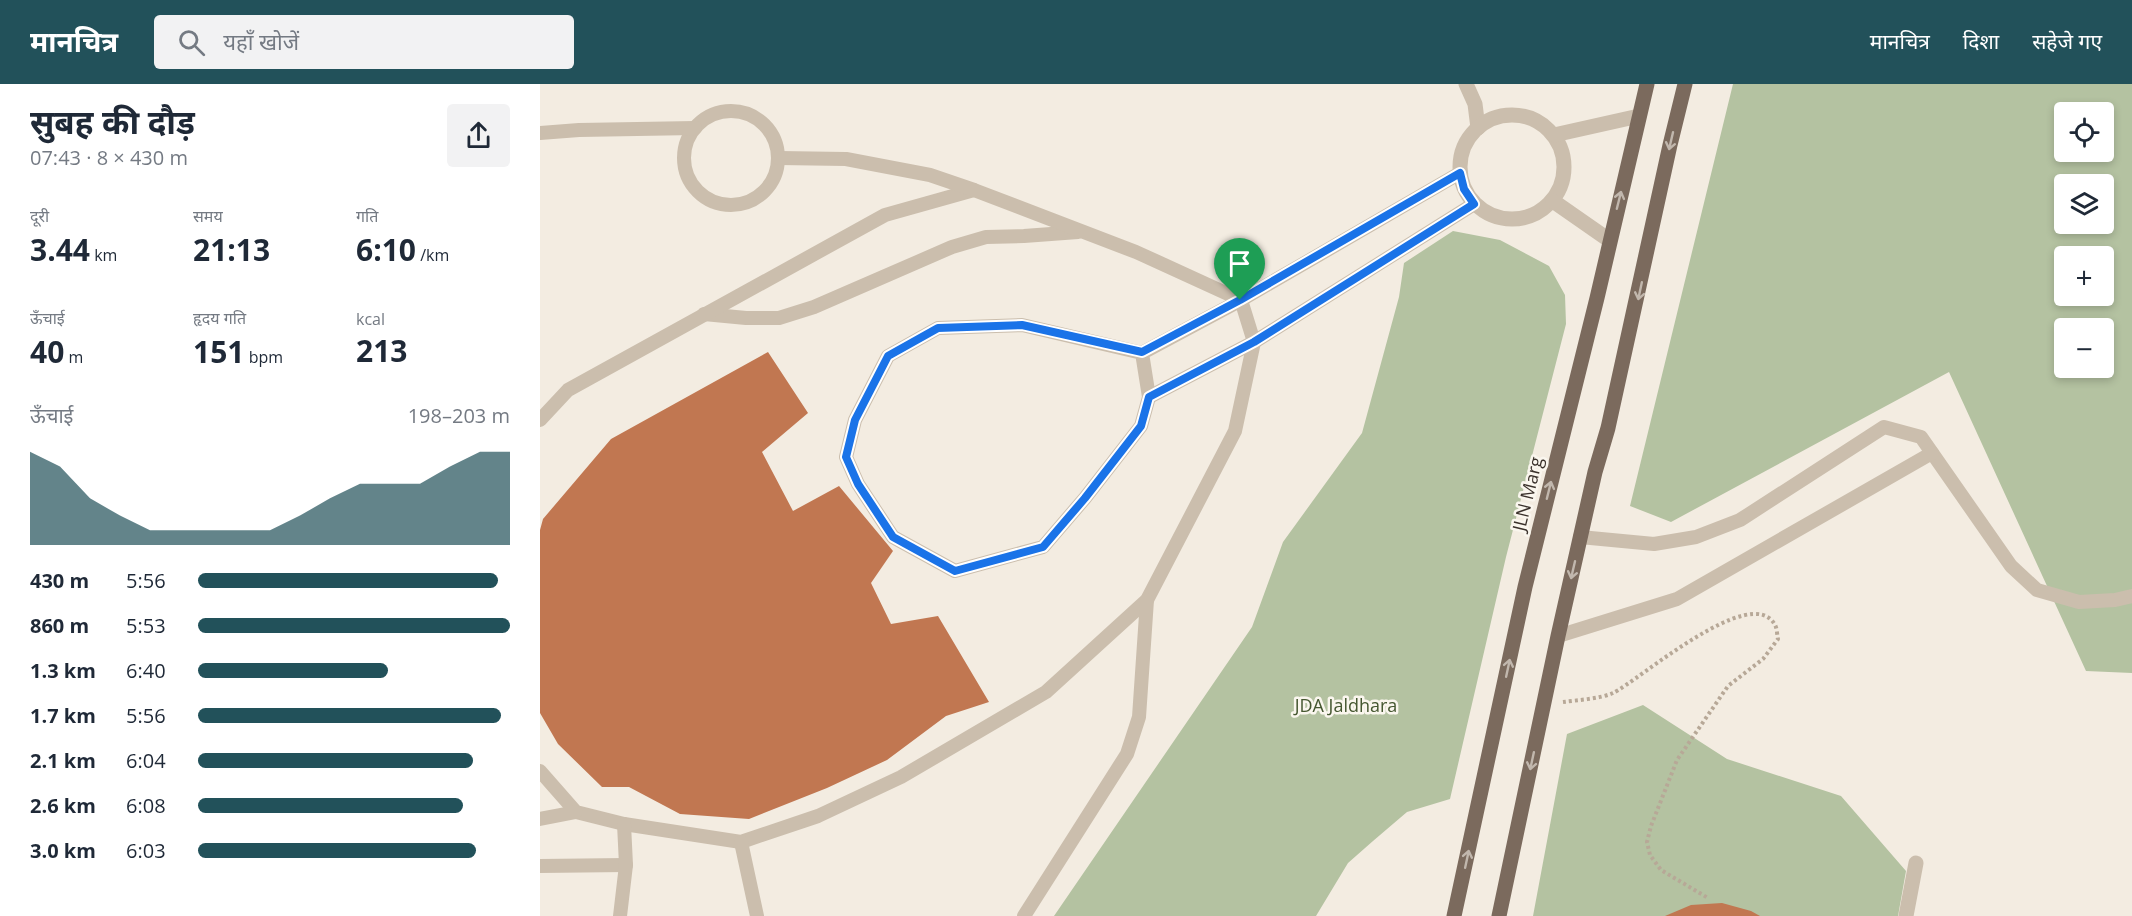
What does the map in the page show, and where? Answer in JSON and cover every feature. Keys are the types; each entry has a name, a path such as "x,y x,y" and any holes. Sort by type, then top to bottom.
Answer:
{"main road":[{"name":"JLN Marg","path":"1454,916 1525,587 1597,298 1647,84"},
{"path":"1499,916 1580,537 1608,428 1685,84"}],"street":[{"path":"1466,84 1475,104 1478,128"},
{"path":"1509,115 1527,117 1542,124 1554,135 1563,151 1565,168 1562,186 1553,201 1532,216 1505,220 1489,214 1474,204 1464,189 1460,173 1461,156 1467,141 1478,128 1493,119 1509,115"},
{"path":"1554,135 1639,116"},
{"path":"1553,201 1609,240"},
{"path":"1906,916 1916,863"}],"lane":[{"path":"723,112 739,112 755,117 768,128 776,142 779,158 770,186 759,197 745,204 730,206 715,203 702,195 692,184 685,170 684,155 687,141 695,128 708,117 723,112"},
{"path":"540,133 695,128"},
{"path":"540,819 576,812 624,824 741,842 818,816 901,777 1046,692 1147,600 1235,431 1254,342 1240,300 1136,252 974,190 930,176 846,159 779,158"},
{"path":"1142,352 1149,397 1141,426 1043,547 955,571 893,537 858,484 846,457 855,420 888,356 938,328 1022,325 1142,352 1240,300 1460,173"},
{"path":"540,420 568,390 885,215 974,190"},
{"path":"1149,397 1254,342 1474,204"},
{"path":"704,314 779,318 814,307 952,247 986,237 1083,231"},
{"path":"1580,537 1654,544 1696,537 1740,520 1884,427 1921,437 2011,566 2037,590 2079,602 2115,600 2132,596"},
{"path":"1558,636 1677,599 1932,453"},
{"path":"1024,916 1127,754 1138,717 1147,600"},
{"path":"540,771 576,812"},
{"path":"620,916 626,865 624,824"},
{"path":"741,842 757,916"},
{"path":"540,866 626,865"}],"path":[{"path":"1545,704 1612,693 1681,645 1733,619 1753,614 1766,616 1775,625 1778,639 1763,659 1728,686 1677,760 1647,842 1650,855 1660,870 1707,898"}],"green space":[{"path":"1733,84 2132,84 2132,673 2086,671 1949,372 1671,522 1630,506"},
{"name":"JDA Jaldhara","path":"1453,231 1500,240 1549,266 1565,295 1566,324 1506,557 1450,799 1407,812 1373,841 1348,863 1316,916 1054,916 1252,627 1283,542 1362,433 1399,297 1404,263"},
{"path":"1643,705 1727,759 1841,796 1906,871 1898,916 1533,916 1567,734"}],"building":[{"path":"768,352 808,413 762,452 793,511 839,486 893,551 871,583 891,624 938,616 989,702 946,716 887,760 827,788 749,819 680,814 629,787 602,787 558,744 540,713 540,530 543,519 611,439"},
{"path":"1722,903 1751,911 1760,916 1665,916 1691,905"}],"route":[{"path":"1460,173 1464,189 1474,204 1254,342 1149,397 1141,426 1043,547 955,571 893,537 858,484 846,457 855,420 888,356 938,328 1022,325 1142,352 1240,300 1460,173"}]}
